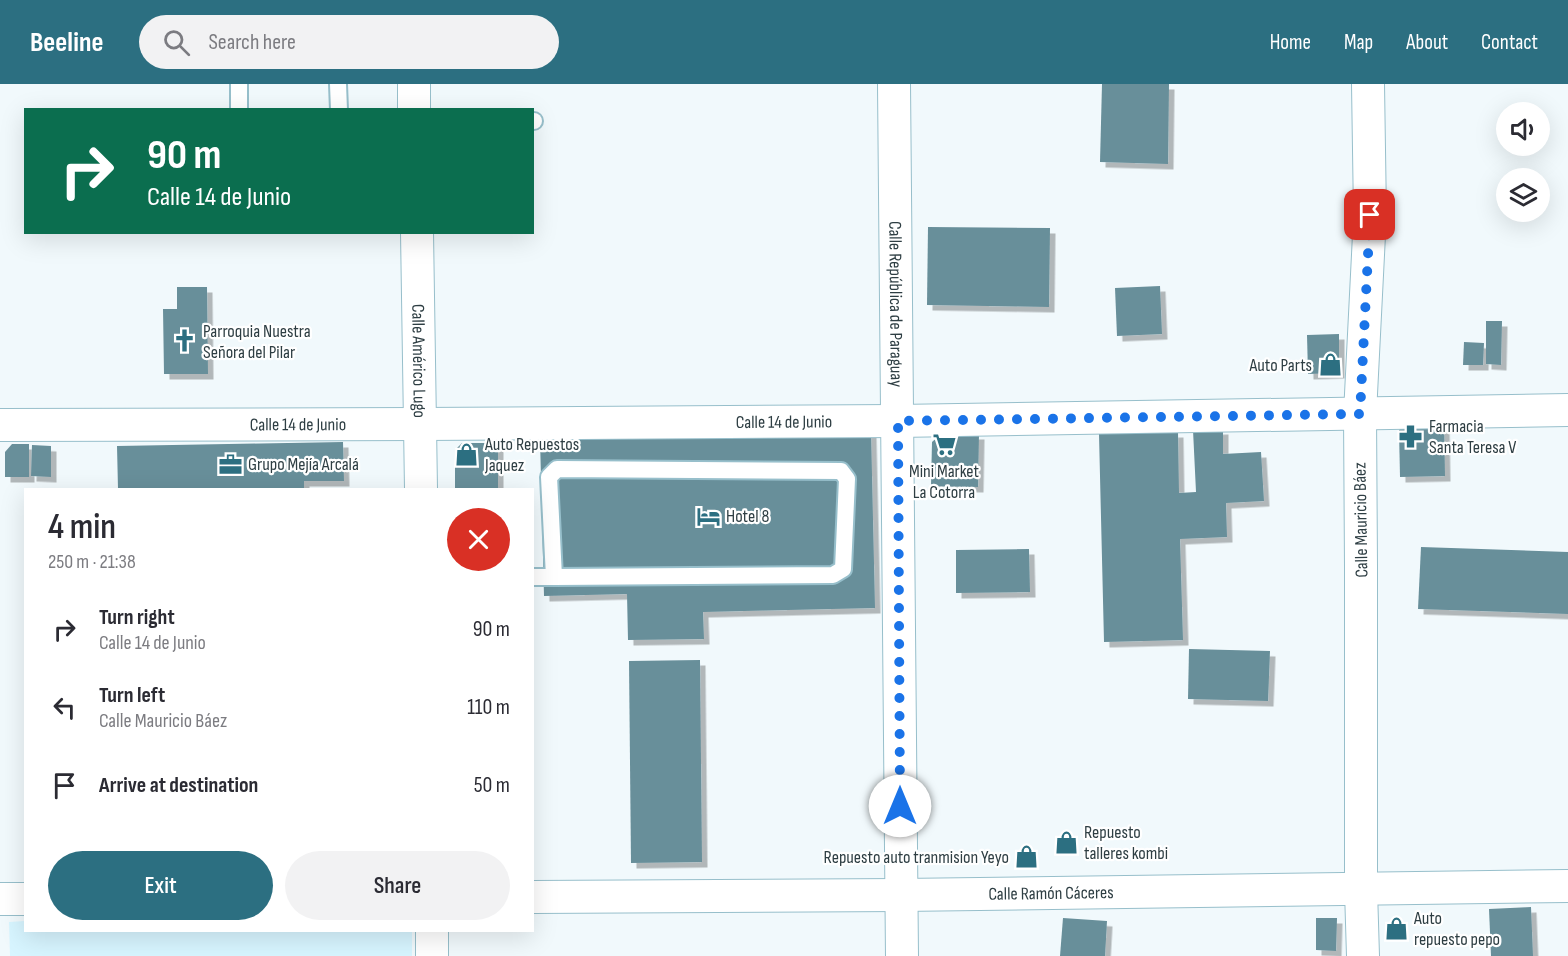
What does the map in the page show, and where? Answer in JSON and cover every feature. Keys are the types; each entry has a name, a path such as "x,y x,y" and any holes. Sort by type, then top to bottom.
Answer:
{"street":[{"path":"414,84 414,108"},
{"name":"Calle República de Paraguay","path":"894,84 902,956"},
{"name":"Calle Mauricio Báez","path":"1363,956 1360,414 1370,215 1368,84"},
{"name":"Calle Américo Lugo","path":"417,234 422,488"},
{"name":"Calle 14 de Junio","path":"0,424 898,421 1568,410"},
{"name":"Calle Ramón Cáceres","path":"534,897 901,895 1568,886"},
{"path":"0,899 24,899"},
{"path":"432,932 432,956"}],"lane":[{"path":"239,84 239,108"},
{"path":"339,84 339,108"},
{"path":"534,577 554,577 833,575 843,569 847,479 841,471 557,469 549,477 554,577"}],"shaded area":[{"path":"24,921 24,932 412,932 412,956 10,956 9,922"}],"building":[{"path":"1102,84 1169,84 1168,164 1100,162"},
{"path":"928,227 1050,228 1049,307 927,305"},
{"path":"1160,286 1162,334 1117,336 1115,288"},
{"name":"Parroquia Nuestra Señora del Pilar","path":"177,287 207,287 208,374 164,374 163,309 177,309"},
{"path":"1486,321 1502,321 1501,365 1486,364"},
{"path":"1339,334 1339,373 1308,374 1307,335"},
{"path":"1464,342 1484,343 1483,365 1463,365"},
{"path":"1444,420 1445,476 1400,477 1399,430 1409,421"},
{"path":"1223,429 1223,454 1261,452 1264,501 1226,503 1227,537 1180,539 1183,640 1104,642 1099,434 1178,432 1179,493 1196,492 1193,430"},
{"name":"Hotel 8","path":"871,431 875,608 703,612 704,639 628,640 627,594 544,596 540,439"},
{"path":"941,434 979,434 978,487 931,486 932,442"},
{"name":"Grupo Mejía Arcalá","path":"343,442 344,481 304,481 304,488 118,488 117,446"},
{"path":"462,443 498,443 498,488 455,488 455,450"},
{"path":"12,444 29,444 29,477 5,477 5,452"},
{"path":"32,445 51,446 51,477 31,476"},
{"path":"1421,547 1568,552 1568,614 1418,609"},
{"path":"1029,549 1030,592 956,593 956,550"},
{"path":"1189,649 1270,651 1268,701 1188,699"},
{"path":"700,660 702,862 631,863 629,661"},
{"path":"1531,907 1533,956 1491,956 1489,909"},
{"path":"1063,918 1107,921 1105,956 1060,956"},
{"path":"1316,918 1337,918 1336,951 1316,950"}],"place":[{"name":"Parroquia Nuestra Señora del Pilar","path":"185,341"},
{"name":"Auto Parts","path":"1330,365"},
{"name":"Farmacia Santa Teresa V","path":"1411,436"},
{"name":"Mini Market La Cotorra","path":"944,445"},
{"name":"Auto Repuestos Jaquez","path":"467,454"},
{"name":"Grupo Mejía Arcalá","path":"230,464"},
{"name":"Hotel 8","path":"708,516"},
{"name":"Repuesto talleres kombi","path":"1066,842"},
{"name":"Repuesto auto tranmision Yeyo","path":"1027,857"},
{"name":"Auto repuesto pepo","path":"1396,928"}],"route":[{"path":"900,806 898,421 1360,414 1370,215"}]}
